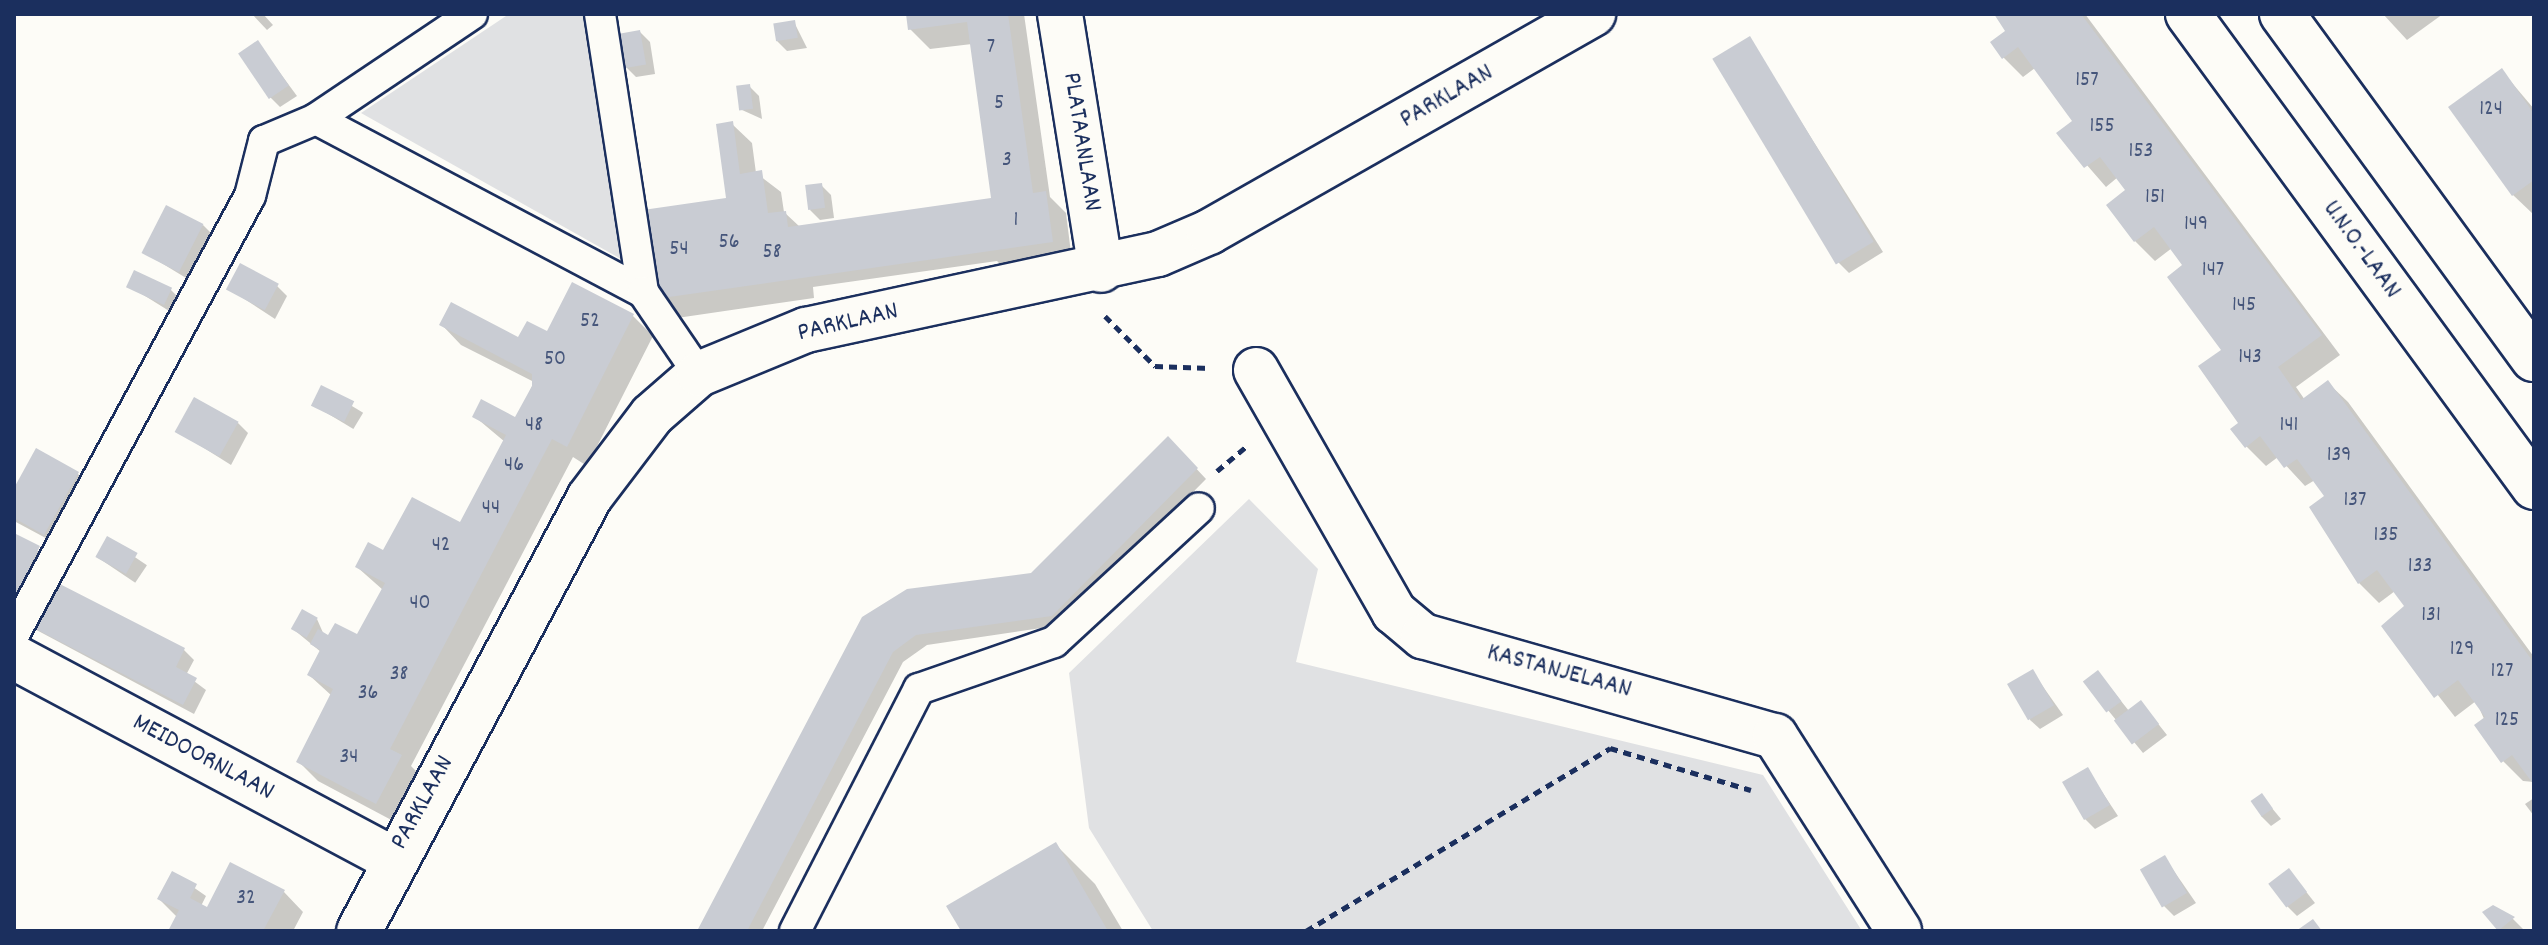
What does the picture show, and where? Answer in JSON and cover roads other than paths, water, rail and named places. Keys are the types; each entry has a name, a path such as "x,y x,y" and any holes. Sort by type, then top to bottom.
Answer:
{"street":[{"name":"PLATAANLAAN","path":"1060,14 1090,272"},
{"name":"PARKLAAN","path":"359,931 392,859 589,498 652,415 699,374 806,330 1090,272 1209,232 1593,14"},
{"name":"U.N.O.-LAAN","path":"2188,14 2534,487"},
{"path":"2282,14 2534,359"},
{"name":"KASTANJELAAN","path":"1256,370 1394,612 1423,636 1775,736 1899,931"},
{"name":"MEIDOORNLAAN","path":"14,657 392,859"}],"lane":[{"path":"14,634 250,196 264,141 316,119 472,14"},
{"path":"600,14 643,292 699,374"},
{"path":"316,119 643,292"},
{"path":"795,931 919,689 1054,642 1199,508"}]}
